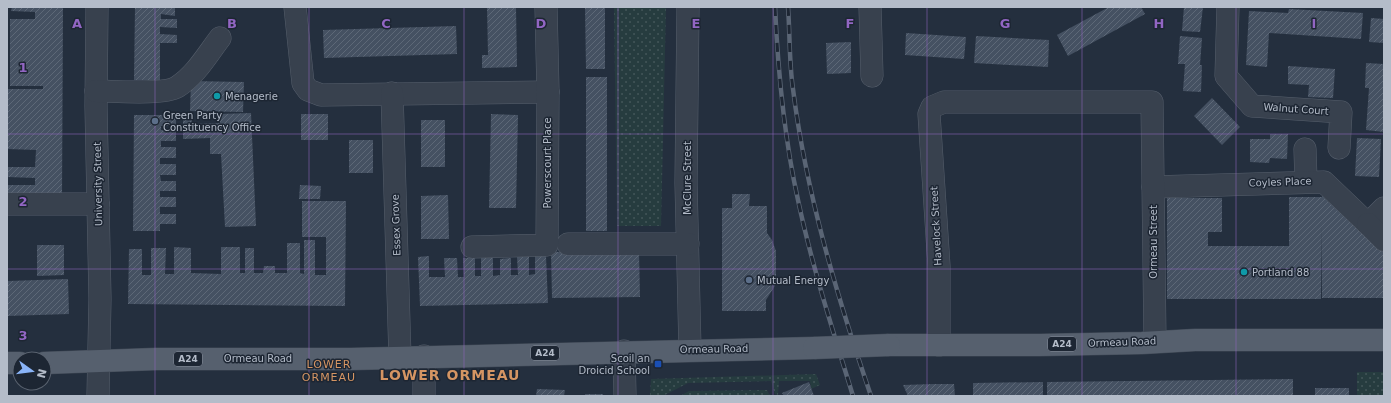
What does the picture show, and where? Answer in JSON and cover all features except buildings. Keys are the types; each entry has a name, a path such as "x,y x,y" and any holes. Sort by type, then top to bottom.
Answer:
{"main road":[{"name":"Ormeau Road","path":"52,363 400,357 889,345 1048,345 1142,343 1155,341 1384,340"}],"street":[{"name":"University Street","path":"97,7 96,91 98,204 98,396"},
{"path":"295,7 303,83 308,90 321,95 548,92"},
{"name":"Powerscourt Place","path":"472,247 547,245 548,92 546,7"},
{"name":"McClure Street","path":"688,7 686,183 690,349"},
{"path":"870,7 872,76"},
{"name":"Walnut Court","path":"1228,7 1226,76 1252,106 1341,112 1339,148"},
{"path":"96,91 164,91 176,88 194,72 220,38"},
{"name":"Essex Grove","path":"392,93 400,357"},
{"name":"Ormeau Street","path":"932,107 944,102 1152,102 1155,341"},
{"name":"Havelock Street","path":"932,107 929,114 939,266 939,345"},
{"path":"1305,149 1306,181"},
{"name":"Coyles Place","path":"1153,187 1306,181 1324,182 1384,240"},
{"path":"7,204 98,204"},
{"path":"1368,224 1384,208"},
{"path":"568,244 688,244"},
{"path":"624,351 625,396"},
{"path":"424,356 424,396"}],"green space":[{"path":"614,7 666,7 661,226 617,226"},
{"path":"1357,372 1384,372 1384,396 1357,396"},
{"path":"816,374 820,385 811,389 810,381 779,381 778,395 775,394 771,381 688,383 663,396 650,396 651,379"},
{"path":"767,390 770,396 680,396 689,391"}],"railway":[{"path":"775,7 782,104 793,176 816,274 853,396"},
{"path":"788,7 792,79 799,128 814,205 846,320 871,396"}],"place":[{"name":"Menagerie","path":"217,96"},
{"name":"Green Party Constituency Office","path":"155,121"},
{"name":"Portland 88","path":"1244,272"},
{"name":"Mutual Energy","path":"749,280"},
{"name":"Scoil an Droicid School","path":"658,364"}],"district":[{"name":"LOWER ORMEAU","path":"329,370"},
{"name":"LOWER ORMEAU","path":"450,375"}]}
